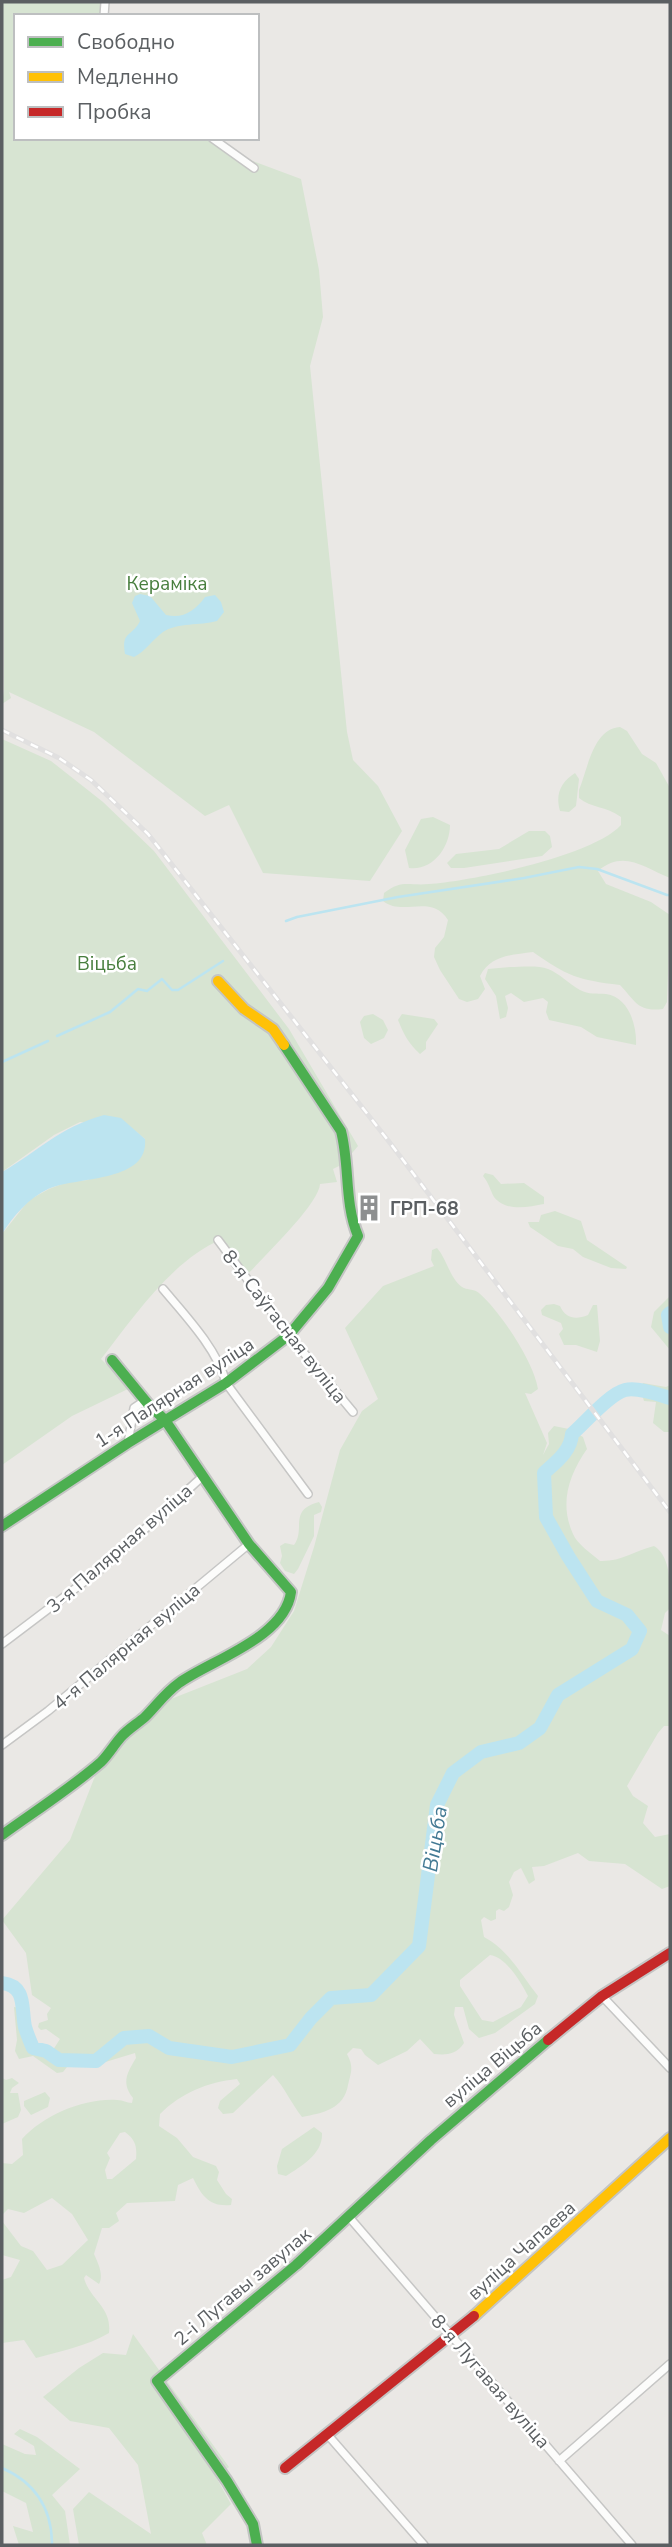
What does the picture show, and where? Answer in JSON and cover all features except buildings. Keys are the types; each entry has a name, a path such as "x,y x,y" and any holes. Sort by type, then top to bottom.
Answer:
{"street":[{"path":"215,140 254,168"},
{"name":"1-я Палярная вуліца","path":"2,1526 128,1443 226,1383 289,1335 328,1288 358,1236 349,1213 346,1188 347,1148 341,1131 273,1029 244,1009 218,981"},
{"name":"8-я Саўгасная вуліца","path":"218,1240 289,1335 353,1412"},
{"path":"163,1289 190,1321 223,1371 226,1383 308,1494"},
{"path":"2,1835 102,1761 115,1748 120,1738 146,1716 164,1694 191,1676 232,1655 273,1625 288,1602 291,1592 248,1544 165,1420 148,1404 112,1360"},
{"path":"128,1443 134,1408 140,1404 148,1404"},
{"name":"3-я Палярная вуліца","path":"2,1644 101,1569 203,1476"},
{"name":"4-я Палярная вуліца","path":"2,1745 48,1711 248,1544"},
{"name":"вуліца Віцьба","path":"349,2217 500,2079 602,1996 670,1953"},
{"path":"602,1996 670,2068"},
{"name":"вуліца Чапаева","path":"285,2468 453,2335 670,2138"},
{"name":"8-я Лугавая вуліца","path":"349,2217 632,2545"},
{"name":"2-і Лугавы завулак","path":"257,2545 253,2524 227,2481 157,2381 349,2217"},
{"path":"559,2461 670,2364"},
{"path":"327,2434 424,2545"}],"green space":[{"name":"Кераміка","path":"2,2 108,2 108,14 14,14 14,140 218,140 247,159 301,179 319,270 323,317 310,366 347,732 353,760 378,786 402,831 370,881 263,873 229,805 205,816 94,732 9,692 11,698 2,704"},
{"path":"620,727 627,731 642,754 656,763 670,788 670,878 634,862 625,861 617,861 598,871 606,884 651,902 670,915 667,1002 663,1009 643,1007 620,985 573,976 533,952 496,960 480,976 485,989 478,999 467,1002 459,999 434,957 435,948 444,937 448,920 433,908 391,905 383,901 384,893 401,885 448,882 531,865 585,847 606,836 621,825 621,817 579,798 579,790 598,742 611,729"},
{"path":"2,739 51,761 103,802 154,851 289,1029 358,1146 343,1164 333,1169 337,1182 320,1184 311,1204 301,1217 248,1274 222,1239 186,1261 170,1275 101,1359 130,1388 72,1416 2,1465 2,1234 29,1200 67,1182 88,1180 145,1139 133,1129 80,1122 54,1135 2,1172"},
{"path":"575,773 579,779 576,806 569,812 560,811 560,789"},
{"path":"433,817 450,825 447,841 433,862 418,868 409,868 405,850 421,819"},
{"path":"529,831 545,831 550,836 552,847 542,856 464,868 451,868 447,863 456,854 499,849"},
{"path":"544,968 583,992 614,996 626,1006 630,1014 636,1045 597,1037 581,1027 549,1020 546,1012 548,1002 543,998 524,1002 511,993 505,996 508,1008 506,1017 500,1019 496,996 485,979 488,969"},
{"path":"373,1014 383,1020 388,1030 384,1038 371,1044 364,1038 360,1022 364,1016"},
{"path":"402,1014 434,1019 438,1024 426,1042 426,1049 420,1054 400,1025 398,1020"},
{"path":"485,1173 493,1175 501,1184 524,1183 544,1197 544,1204 511,1207 499,1202 483,1176"},
{"path":"555,1211 581,1221 587,1240 627,1267 626,1269 611,1268 583,1257 573,1249 558,1246 530,1227 528,1222 539,1222 541,1215"},
{"path":"437,1248 460,1285 477,1292 487,1301 506,1324 523,1352 538,1389 531,1394 525,1393 547,1443 543,1455 549,1444 548,1433 554,1426 569,1429 583,1437 587,1449 571,1479 567,1500 569,1523 575,1538 600,1561 621,1558 654,1546 660,1551 667,1565 670,1608 665,1613 661,1630 670,1636 670,1726 664,1726 658,1733 627,1786 633,1796 648,1806 643,1823 655,1837 670,1834 670,1886 662,1889 625,1864 589,1861 578,1853 544,1866 532,1867 535,1880 529,1884 521,1868 514,1872 509,1882 513,1895 509,1907 504,1911 496,1911 496,1919 491,1921 484,1917 481,1920 484,1937 508,1956 538,1996 535,2004 495,2033 479,2038 469,2029 463,2007 455,2007 454,2015 464,2043 454,2052 434,2054 420,2039 407,2051 378,2065 361,2049 353,2048 347,2054 351,2070 342,2100 325,2111 302,2117 273,2075 233,2113 223,2114 218,2108 220,2101 240,2084 237,2079 205,2086 177,2100 160,2114 159,2126 177,2138 193,2157 216,2166 219,2172 217,2180 232,2199 231,2205 217,2204 207,2199 193,2178 178,2185 175,2201 127,2203 116,2213 119,2221 109,2228 102,2228 94,2254 101,2273 99,2284 86,2275 84,2278 104,2310 109,2333 83,2345 36,2358 24,2340 2,2343 2,2280 11,2277 20,2260 2,2255 2,2221 21,2246 33,2251 47,2270 62,2265 88,2240 72,2214 52,2198 24,2213 8,2209 2,2215 2,2163 12,2164 23,2155 22,2139 41,2122 65,2110 104,2100 132,2103 133,2098 126,2083 136,2058 135,2053 89,2067 67,2067 63,2072 57,2073 33,2056 19,2059 15,2051 17,2040 14,2007 21,2008 36,2045 53,2050 60,2039 38,2027 39,2023 48,2020 47,2014 51,2008 32,1995 26,1953 2,1920 70,1840 97,1771 128,1736 171,1699 247,1669 271,1647 294,1611 340,1450 362,1411 378,1399 345,1328 383,1286 434,1266 431,1260 432,1250","holes":["490,1955 507,1965 528,1996 521,2007 493,2022 482,2020 460,1986 460,1980","125,2132 135,2144 136,2159 112,2179 107,2179 105,2170 110,2158 107,2153 120,2133"]},
{"path":"670,1296 670,1350 651,1327 654,1312"},
{"path":"546,1305 560,1306 568,1316 575,1318 588,1315 593,1305 597,1305 600,1341 597,1352 576,1345 564,1345 559,1334 563,1329 561,1323 542,1315 541,1310"},
{"path":"643,1383 666,1387 670,1385 670,1432 664,1432 653,1423 656,1402 644,1401 640,1388"},
{"path":"319,1502 322,1507 321,1512 314,1515 314,1536 298,1569 294,1574 285,1571 280,1563 280,1546 285,1543 294,1545 301,1515 310,1505"},
{"path":"2,2078 12,2078 19,2083 10,2093 18,2093 21,2110 18,2117 2,2124"},
{"path":"45,2092 50,2098 48,2107 31,2115 24,2106 24,2101"},
{"path":"314,2127 322,2133 315,2153 286,2176 278,2174 277,2166 282,2149"},
{"path":"133,2334 229,2467 216,2477 231,2504 202,2533 207,2545 79,2545 73,2509 89,2492 151,2534 138,2465 109,2428 70,2421 43,2397 103,2353 126,2355"},
{"path":"20,2429 37,2437 80,2469 52,2495 65,2511 70,2545 19,2545 13,2526 33,2532 26,2503 2,2491 2,2444 25,2454 36,2455 34,2446 14,2434"}],"water":[{"path":"215,595 224,612 217,621 182,625 163,632 134,657 125,654 124,647 126,638 140,621 132,603 135,596 150,596 166,615 188,613 205,597"},
{"path":"104,1115 121,1118 145,1139 143,1153 135,1164 108,1176 48,1189 22,1208 2,1234 2,1172 74,1126"}],"waterway":[{"path":"286,921 398,897 579,867 597,869 670,895"},
{"path":"57,1036 110,1012 138,989 147,991 162,979 172,990 178,990 223,961"},
{"path":"2,1062 48,1041"},
{"name":"Віцьба","path":"670,1313 670,1327"},
{"name":"Віцьба","path":"2,1983 16,1988 19,1993 25,2027 33,2048 46,2051 59,2060 96,2061 124,2038 149,2036 169,2048 232,2057 290,2045 331,1998 371,1995 419,1946 437,1805 453,1773 481,1752 519,1743 540,1728 558,1695 632,1649 640,1631 627,1615 597,1601 568,1556 546,1517 544,1473 566,1451 572,1434 619,1393 636,1389 670,1398"},
{"path":"2,2468 24,2481 40,2498 49,2519 52,2545"}],"railway":[{"path":"2,730 59,758 91,780 148,834 387,1139 670,1512"}],"traffic: fast":[{"path":"2,1526 128,1443 226,1383 289,1335 328,1288 358,1236 351,1210 344,1144 341,1131 284,1045"},
{"path":"2,1835 101,1762 124,1734 174,1687 261,1635 286,1608 291,1592 249,1544 165,1420 148,1404 112,1360"},
{"path":"257,2545 253,2524 227,2481 157,2381 296,2265 431,2140 548,2040"}],"traffic: slow":[{"path":"218,981 244,1009 273,1029 284,1045"},
{"path":"474,2316 670,2138"}],"traffic: jam":[{"path":"548,2040 602,1996 670,1953"},
{"path":"285,2468 474,2316"}],"place":[{"name":"ГРП-68","path":"369,1208"}]}
